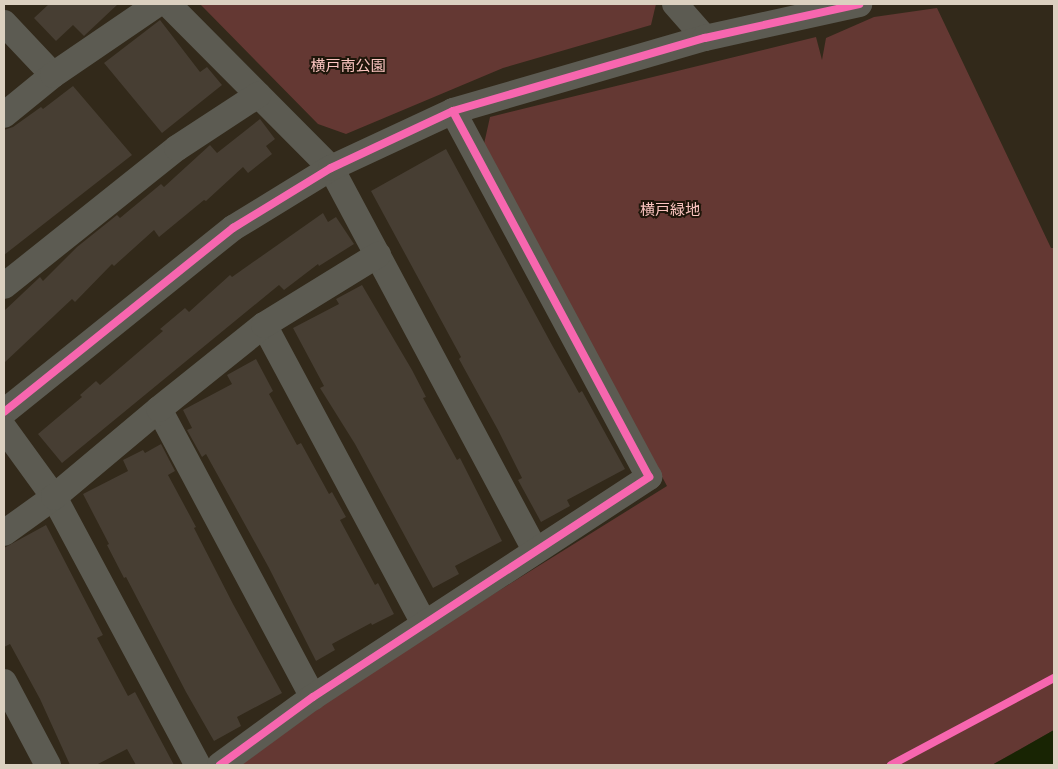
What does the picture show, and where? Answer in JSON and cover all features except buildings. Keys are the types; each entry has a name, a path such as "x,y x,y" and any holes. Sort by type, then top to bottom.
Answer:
{"street":[{"path":"4,115 53,75 157,4"},
{"path":"168,4 331,168 535,550"},
{"path":"675,4 706,38"},
{"path":"4,412 233,228 331,168 454,111 706,38 859,4"},
{"path":"4,22 53,75"},
{"path":"4,286 177,148 258,95"},
{"path":"220,765 313,697 649,477 454,111"},
{"path":"4,533 54,497 158,409 264,326 378,254"},
{"path":"264,326 424,624"},
{"path":"158,409 313,697"},
{"path":"4,428 54,497 198,765"},
{"path":"4,682 48,765"}],"green space":[{"name":"横戸南公園","path":"200,4 656,4 651,25 503,68 346,134 318,124"},
{"name":"横戸緑地","path":"937,8 1051,248 1054,248 1054,730 992,765 232,765 325,699 667,486 484,144 490,117 816,37 822,60 826,38 874,17"}],"shaded area":[{"path":"1054,730 1054,765 992,765 1012,754"}],"cycle path":[{"path":"4,412 233,228 331,168 453,111 705,38 859,4"},
{"path":"220,765 313,697 649,477 453,111"},
{"path":"891,765 1054,678"}]}
